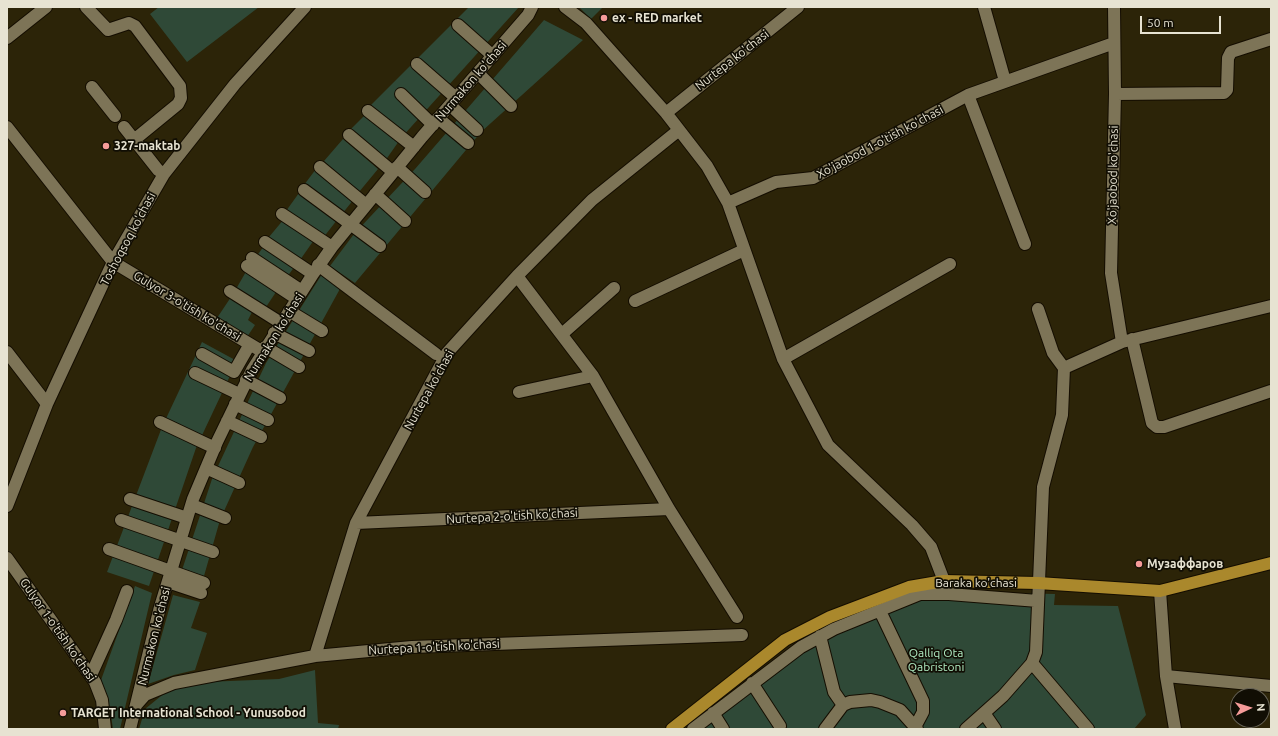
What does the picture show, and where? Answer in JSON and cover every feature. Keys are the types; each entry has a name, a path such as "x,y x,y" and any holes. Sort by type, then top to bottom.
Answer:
{"main road":[{"name":"Baraka ko'chasi","path":"672,729 785,640 830,617 898,590 921,584 944,581 1038,583 1160,591 1271,563"}],"street":[{"path":"7,38 46,7"},
{"path":"86,7 108,30 129,23 135,26 180,86 181,98 178,104 134,140"},
{"name":"Toshoqsoq ko'chasi","path":"7,506 47,404 113,262 164,174 235,84 306,7"},
{"name":"Nurmakon ko'chasi","path":"130,729 169,576 187,518 206,468 246,380 274,333 332,247 414,147 528,15 532,7"},
{"path":"565,7 586,23 666,113 707,166 728,203 783,360 828,445 912,525 931,547 944,581"},
{"name":"Nurtepa ko'chasi","path":"666,113 798,7"},
{"path":"984,7 1005,80"},
{"name":"Xo'jaobod ko'chasi","path":"1114,7 1111,273 1127,340 1152,423 1157,427 1164,427 1271,390"},
{"path":"458,24 493,56"},
{"path":"1114,94 1224,94 1227,90 1228,58 1231,52 1271,39"},
{"name":"Xo'jaobod 1-o'tish ko'chasi","path":"728,203 776,182 813,178 968,95 1005,80 1114,43"},
{"path":"417,64 453,101 477,130"},
{"path":"478,73 511,106"},
{"path":"92,87 115,116"},
{"path":"401,94 468,143"},
{"path":"968,95 1025,244"},
{"path":"368,111 414,147"},
{"name":"Gulyor 3-o'tish ko'chasi","path":"7,127 113,262 250,344 299,367"},
{"path":"124,127 158,170 164,174"},
{"name":"Nurtepa ko'chasi","path":"315,656 356,523 447,353 517,276 592,200 679,130"},
{"path":"349,135 425,192"},
{"path":"320,167 366,205"},
{"path":"304,190 380,246"},
{"path":"375,194 405,221"},
{"path":"282,214 332,247"},
{"path":"265,242 316,270 436,354"},
{"path":"635,301 744,250"},
{"path":"249,262 299,295"},
{"path":"783,360 950,264"},
{"path":"517,276 593,376 669,509 737,617"},
{"path":"562,334 614,288"},
{"path":"230,291 281,323"},
{"path":"1064,368 1127,340 1271,306"},
{"path":"966,729 1003,696 1032,663 1036,652 1043,487 1062,415 1064,368 1053,353 1038,309"},
{"path":"289,311 322,331"},
{"path":"274,333 309,351"},
{"path":"202,354 234,372 250,344"},
{"path":"7,352 47,404"},
{"path":"195,373 268,420"},
{"path":"519,392 593,376"},
{"path":"246,380 280,398"},
{"path":"227,421 261,437"},
{"path":"160,422 215,448"},
{"path":"206,468 239,483"},
{"path":"130,499 187,518"},
{"path":"192,505 225,518"},
{"name":"Nurtepa 2-o'tish ko'chasi","path":"356,523 669,509"},
{"path":"121,520 213,552"},
{"path":"110,549 169,576 203,588"},
{"name":"Gulyor 1-o'tish ko'chasi","path":"7,558 96,682 102,700 105,729"},
{"path":"90,674 116,620 127,591"},
{"path":"1160,591 1166,676 1175,729"},
{"path":"693,729 801,647 834,629 920,594 949,594 1038,601"},
{"path":"825,729 843,705 850,702 861,701 880,702 900,710 916,728 923,712 923,701 880,611"},
{"name":"Nurtepa 1-o'tish ko'chasi","path":"136,705 144,695 174,683 315,656 412,647 742,635"},
{"path":"820,636 834,692 843,705"},
{"path":"1032,663 1088,729"},
{"path":"1166,676 1271,686"},
{"path":"752,683 780,726"},
{"path":"713,713 723,729"},
{"path":"984,713 995,729"}],"green space":[{"path":"159,7 259,7 187,62 150,14"},
{"path":"469,7 519,7 402,137 370,106"},
{"path":"579,7 603,7 591,19"},
{"path":"544,20 583,40 481,132 355,283 330,266 354,234 415,169"},
{"path":"366,114 399,141 385,161 350,130"},
{"path":"343,139 378,169 359,192 324,161"},
{"path":"316,169 354,199 342,214 304,185"},
{"path":"299,193 337,220 323,238 286,211"},
{"path":"284,219 314,240 300,260 269,237"},
{"path":"264,246 295,266 287,277 256,257"},
{"path":"251,263 282,283 266,307 236,289"},
{"path":"322,274 341,287 253,447 220,520 204,576 182,570 212,479 266,363"},
{"path":"231,297 253,310 248,320 255,325 247,337 217,318"},
{"path":"202,342 237,361 196,448 149,586 107,572 162,427"},
{"path":"135,586 152,593 120,729 113,729 110,709 101,680"},
{"name":"Qalliq Ota Qabristoni","path":"922,591 1055,594 1054,605 1118,606 1146,715 1134,729 689,729 781,656"},
{"path":"173,595 200,602 191,628 207,633 195,670 174,675 148,684"},
{"path":"315,670 318,723 339,725 338,729 139,729 145,709 172,687 205,682 279,679"}],"place":[{"name":"ex - RED market","path":"604,18"},
{"name":"327-maktab","path":"106,146"},
{"name":"Музаффаров","path":"1139,564"},
{"name":"TARGET International School - Yunusobod","path":"63,713"}]}
